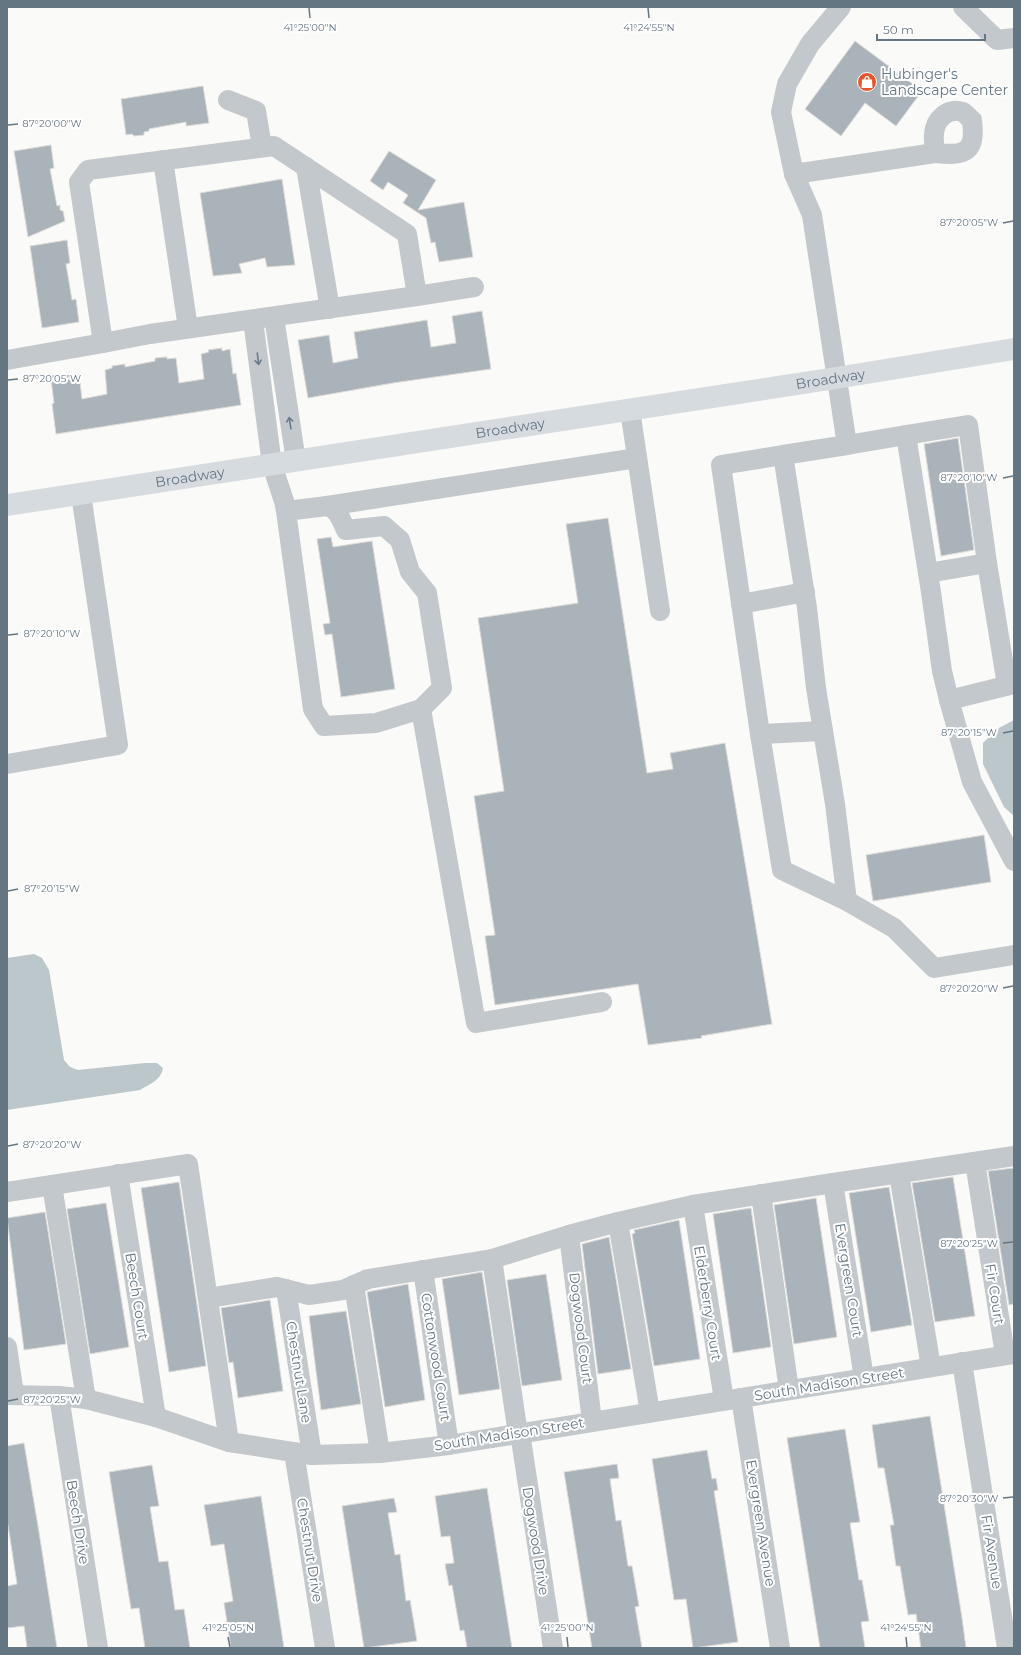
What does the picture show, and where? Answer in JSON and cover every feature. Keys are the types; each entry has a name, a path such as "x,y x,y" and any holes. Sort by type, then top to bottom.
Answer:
{"main road":[{"name":"Broadway","path":"7,505 630,410 1014,349"}],"street":[{"path":"841,7 810,44 787,84 781,112 794,174 812,215 847,445"},
{"path":"963,7 997,40 1014,38"},
{"path":"228,100 256,111 262,147"},
{"path":"103,342 79,182 88,170 274,146 407,234 417,296"},
{"path":"794,174 935,153"},
{"path":"163,160 188,328"},
{"path":"306,167 330,309"},
{"path":"7,360 188,328 330,309 474,287"},
{"path":"274,317 296,461"},
{"path":"253,320 272,465 286,511 313,709 324,726 376,723 420,709 442,688 427,593 410,572 400,540 384,526 346,530 334,508 327,506"},
{"path":"630,410 660,611"},
{"path":"949,700 1011,685 988,563 968,425 721,465 760,734 782,870 847,901 894,928 934,968 1014,955"},
{"path":"906,435 942,670 949,700 972,782 1014,861"},
{"path":"783,455 805,592 847,901"},
{"path":"286,511 637,458"},
{"path":"7,764 118,745 81,494"},
{"path":"928,573 988,563"},
{"path":"741,604 805,592"},
{"path":"420,709 476,1023 602,1002"},
{"path":"760,734 823,731"},
{"path":"208,1298 277,1287 309,1295 343,1290 368,1279 492,1259 569,1235 693,1205 1014,1156"},
{"name":"Fir Court","path":"975,1162 1009,1355"},
{"path":"7,1192 188,1164 229,1442"},
{"name":"Beech Court","path":"118,1174 156,1417"},
{"path":"899,1174 931,1367"},
{"name":"Evergreen Court","path":"833,1183 864,1378"},
{"path":"52,1185 86,1399"},
{"path":"761,1194 789,1390"},
{"name":"Elderberry Court","path":"693,1205 732,1399"},
{"path":"618,1222 650,1412"},
{"name":"Dogwood Court","path":"569,1235 592,1421"},
{"name":"Dogwood Drive","path":"492,1259 553,1648"},
{"name":"Cottonwood Court","path":"423,1270 449,1445"},
{"path":"354,1285 380,1453"},
{"name":"Chestnut Lane","path":"286,1289 303,1454"},
{"path":"7,1347 11,1395"},
{"name":"South Madison Street","path":"11,1395 59,1396 86,1399 156,1417 229,1442 303,1454 380,1453 449,1445 1009,1355"},
{"name":"Fir Avenue","path":"962,1362 1007,1648"},
{"name":"Beech Drive","path":"59,1396 98,1648"},
{"name":"Evergreen Avenue","path":"732,1399 780,1648"},
{"name":"Chestnut Drive","path":"303,1454 325,1648"}],"shaded area":[{"path":"1014,720 1014,816 1004,807 983,764 983,743 997,729"},
{"path":"34,954 42,958 49,970 64,1060 70,1067 78,1070 157,1063 163,1068 160,1076 151,1084 140,1090 7,1110 7,958"}],"building":[{"path":"855,41 922,91 896,126 865,103 841,136 805,109"},
{"path":"203,86 209,123 186,126 186,122 149,129 149,131 144,132 144,135 126,135 121,99"},
{"path":"51,145 54,168 50,169 57,206 60,205 60,210 63,211 65,221 28,237 14,151"},
{"path":"389,151 436,180 418,210 464,202 473,257 439,262 435,242 431,243 426,218 403,203 408,195 388,182 383,190 370,181"},
{"path":"282,179 295,265 267,267 265,258 239,264 242,273 213,276 200,193"},
{"path":"67,240 70,263 66,264 72,300 76,299 79,322 42,328 30,246"},
{"path":"482,311 491,369 393,383 308,398 298,340 329,335 333,363 358,358 354,332 427,320 431,347 456,343 452,316"},
{"path":"222,348 222,351 230,349 233,374 236,373 241,405 56,434 52,404 54,403 51,379 59,377 58,374 79,374 82,399 107,394 105,370 112,368 112,366 125,364 125,367 155,361 155,358 176,358 179,383 204,379 201,354 209,352 208,350"},
{"path":"958,438 974,550 941,556 924,444"},
{"path":"608,518 647,773 673,769 670,753 725,743 772,1024 701,1036 702,1038 648,1045 638,984 495,1005 485,936 495,935 474,796 504,791 478,618 578,603 566,524"},
{"path":"331,537 333,547 372,541 395,689 341,697 332,634 325,635 323,624 330,623 317,539"},
{"path":"984,835 991,882 873,901 866,855"},
{"path":"1014,1168 1014,1304 1009,1305 988,1171"},
{"path":"953,1177 975,1316 935,1322 912,1183"},
{"path":"179,1182 206,1366 169,1372 141,1188"},
{"path":"889,1187 912,1325 871,1332 849,1193"},
{"path":"816,1198 837,1337 794,1344 774,1205"},
{"path":"106,1203 129,1347 90,1354 67,1209"},
{"path":"751,1208 771,1347 733,1353 713,1214"},
{"path":"45,1212 66,1344 24,1350 7,1218"},
{"path":"679,1220 700,1359 654,1366 632,1234 635,1233 634,1230"},
{"path":"609,1237 631,1369 598,1374 582,1244"},
{"path":"482,1272 500,1389 459,1395 442,1279"},
{"path":"546,1274 562,1380 522,1386 507,1280"},
{"path":"408,1284 425,1400 385,1407 367,1292"},
{"path":"270,1300 283,1391 238,1398 233,1362 229,1363 221,1308"},
{"path":"346,1311 361,1404 321,1410 309,1316"},
{"path":"930,1416 966,1648 921,1648 916,1614 908,1615 900,1566 896,1566 890,1525 894,1525 884,1468 878,1468 872,1425"},
{"path":"845,1429 860,1522 850,1523 859,1580 862,1580 869,1621 861,1622 865,1648 820,1648 787,1438"},
{"path":"24,1443 57,1648 27,1648 24,1626 7,1628 7,1586 17,1584 7,1525 7,1446"},
{"path":"707,1450 712,1479 716,1478 718,1490 714,1491 738,1642 693,1648 686,1599 674,1600 652,1459"},
{"path":"617,1464 619,1478 610,1479 616,1521 621,1520 628,1566 632,1566 639,1606 635,1607 642,1648 592,1648 564,1472"},
{"path":"152,1465 159,1506 150,1507 159,1562 168,1561 175,1610 184,1609 190,1648 145,1648 139,1608 131,1609 109,1472"},
{"path":"487,1488 512,1648 467,1648 464,1630 460,1631 452,1585 449,1586 445,1564 454,1563 450,1536 441,1537 435,1496"},
{"path":"261,1496 284,1648 231,1648 224,1603 233,1601 224,1544 211,1546 204,1505"},
{"path":"394,1498 397,1512 388,1513 395,1555 400,1554 406,1601 410,1600 417,1641 364,1648 342,1506"}],"place":[{"name":"Hubinger's Landscape Center","path":"867,82"}]}
